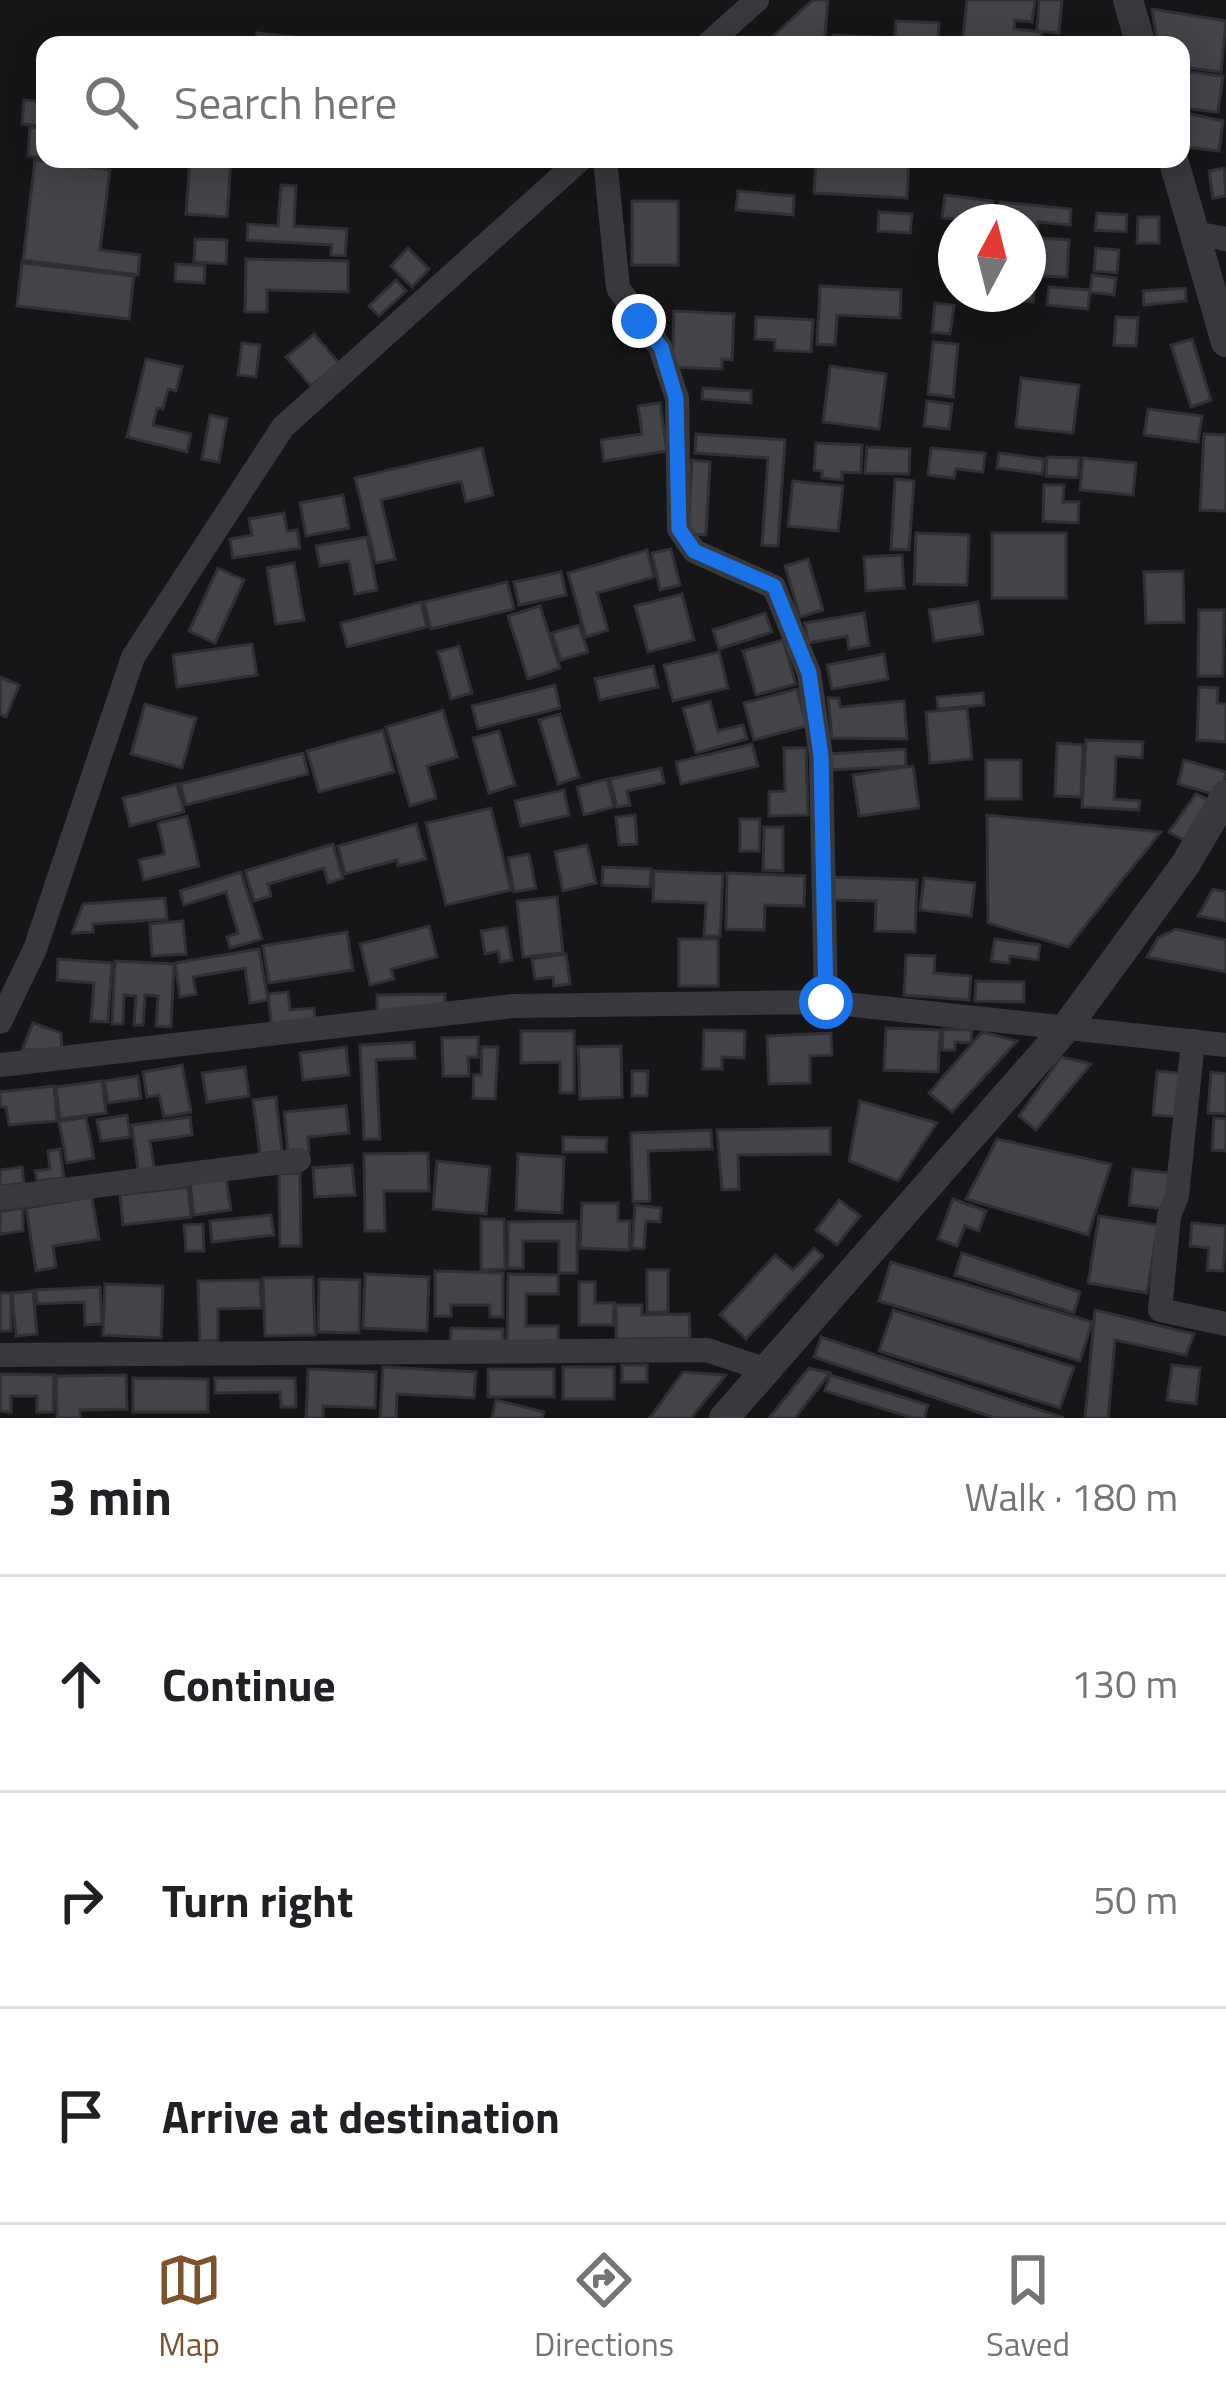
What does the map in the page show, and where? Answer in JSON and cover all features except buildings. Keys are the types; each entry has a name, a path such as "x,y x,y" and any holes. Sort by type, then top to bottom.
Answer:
{"street":[{"path":"717,36 757,0"},
{"path":"1128,0 1138,36"},
{"path":"0,1022 35,949 133,657 283,427 571,168"},
{"path":"606,168 618,288 661,347 676,398 679,529 694,551 774,586 809,673 821,756 826,1002"},
{"path":"1177,168 1226,342"},
{"path":"1195,233 1226,239"},
{"path":"724,1418 1065,1029 1185,866 1226,795"},
{"path":"0,1065 513,1006 826,1002 1226,1045"},
{"path":"1193,1041 1160,1310 1226,1324"},
{"path":"0,1198 299,1160"},
{"path":"0,1355 707,1350 766,1370"}],"route":[{"path":"639,321 661,347 676,398 679,529 694,551 774,586 809,673 821,756 826,1002"}]}
